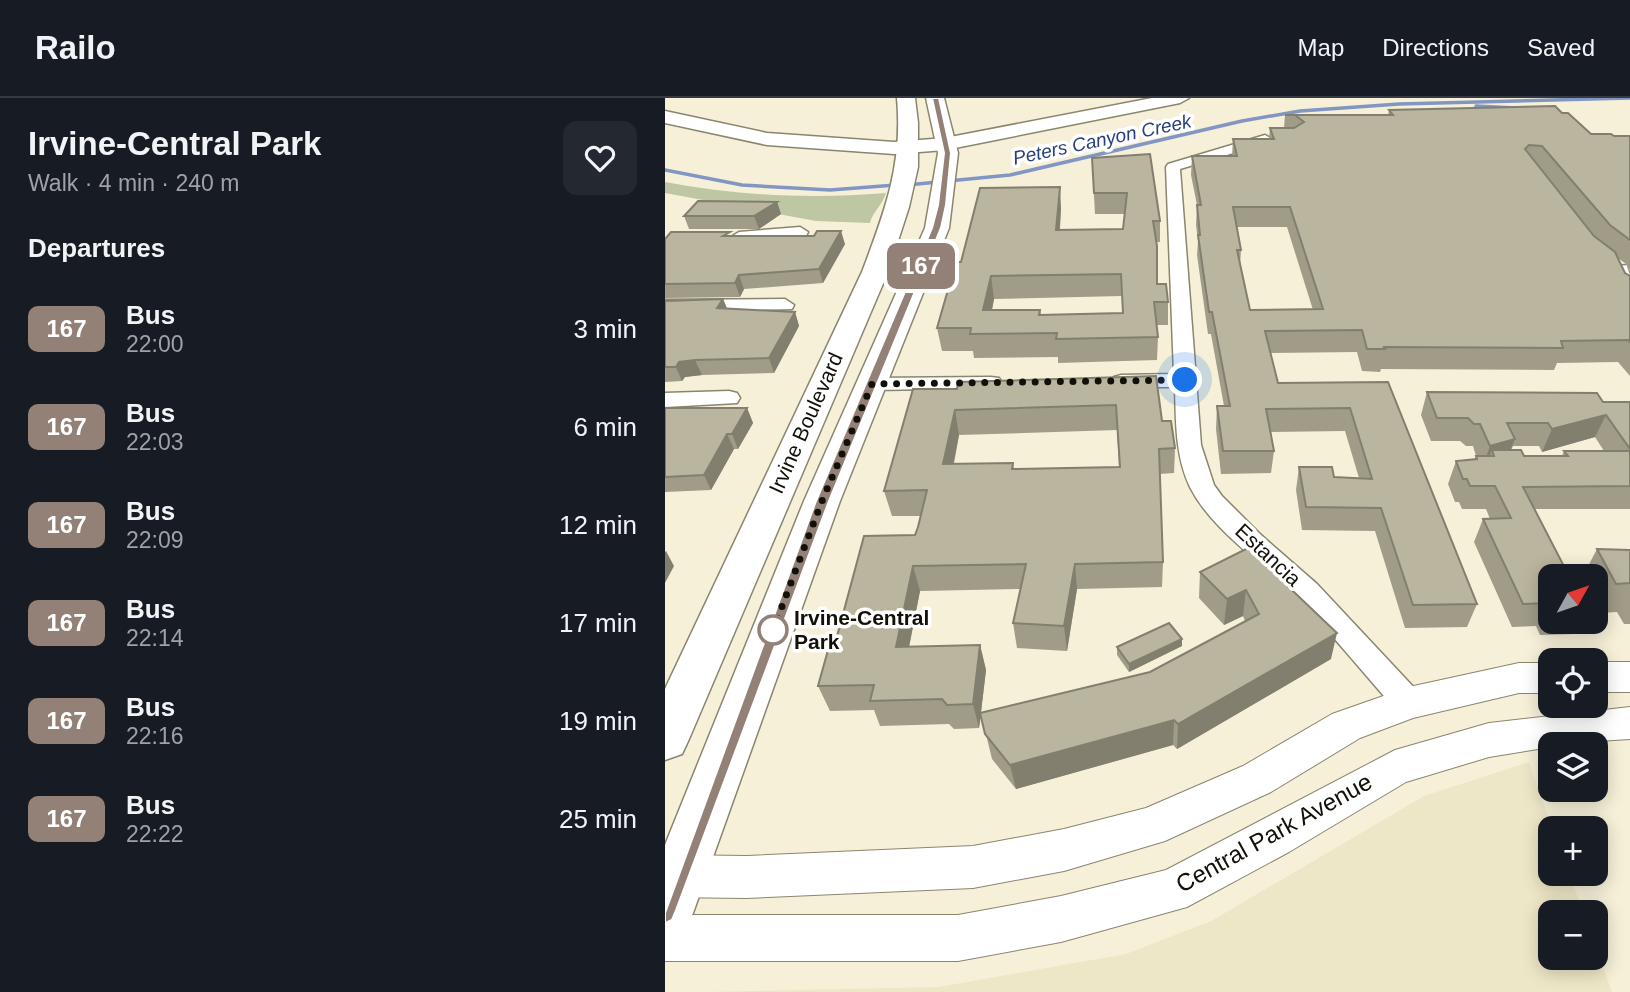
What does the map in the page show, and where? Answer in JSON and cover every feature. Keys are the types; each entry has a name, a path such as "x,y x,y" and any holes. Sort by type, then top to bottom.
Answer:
{"main road":[{"name":"Irvine Boulevard","path":"665,739 871,280 899,205 910,157 906,98"},
{"name":"Irvine Boulevard","path":"670,888 822,501 937,228 943,202 946,154 936,98"},
{"path":"665,117 767,139 910,157 946,154 1180,98"},
{"path":"871,280 881,287 882,297 854,370 857,376 872,384"}],"street":[{"name":"Estancia","path":"1280,139 1262,140 1257,144 1179,163 1173,167 1189,445 1202,486 1252,542 1307,591 1409,703"},
{"path":"727,237 764,237 800,232"},
{"path":"665,306 785,305"},
{"path":"1104,382 1185,380"},
{"path":"872,384 1008,383"},
{"path":"665,400 729,398"},
{"path":"1608,677 1630,677"},
{"path":"670,888 747,877 973,867 1063,850 1150,827 1257,779 1346,726 1409,703 1457,690 1519,678 1538,678"},
{"name":"Central Park Avenue","path":"665,938 958,938 1061,919 1171,891 1274,838 1395,768 1489,740 1630,723"}],"shaded area":[{"path":"1529,762 1538,788 1538,802 1543,802 1548,816 1538,816 1538,886 1574,886 1579,900 1538,900 1538,970 1604,970 1612,992 702,992 938,987 1126,954 1211,921 1424,796"}],"green space":[{"path":"665,182 775,195 886,193 870,223 816,221 665,193"}],"building":[{"path":"1555,106 1562,113 1568,113 1591,134 1630,136 1630,240 1610,225 1542,146 1529,145 1525,149 1594,236 1615,252 1625,273 1630,276 1630,342 1561,341 1563,348 1367,349 1362,330 1265,331 1278,383 1388,382 1477,604 1413,605 1381,508 1306,507 1299,467 1332,467 1334,477 1372,479 1350,408 1266,409 1274,451 1223,451 1217,406 1230,406 1212,312 1209,312 1198,235 1197,205 1201,205 1192,156 1237,156 1233,139 1274,139 1270,128 1294,128 1304,122 1295,115 1393,115 1389,110","holes":["1233,207 1290,207 1323,309 1250,310 1237,250 1241,250"]},
{"path":"1150,154 1160,221 1153,221 1157,246 1157,284 1166,284 1168,302 1154,302 1158,337 1056,339 1057,333 970,334 971,328 937,328 956,262 961,262 980,188 1060,187 1056,230 1123,229 1127,193 1094,193 1092,158","holes":["1121,274 1123,313 1039,315 1040,310 983,310 991,276"]},
{"path":"698,201 777,202 754,216 684,216"},
{"path":"817,231 841,231 819,269 739,275 735,283 665,284 665,239 671,232 730,232 723,236 814,236"},
{"path":"723,299 717,308 795,312 769,358 695,360 679,362 676,367 665,367 665,301"},
{"path":"1156,376 1162,421 1171,421 1175,448 1159,449 1163,562 1075,564 1064,626 1013,623 1026,564 913,566 896,647 980,645 973,704 947,705 942,699 870,701 874,685 818,686 830,643 836,640 864,536 915,535 918,527 927,490 884,491 913,389 957,389 958,382","holes":["1116,405 1120,467 1012,469 1013,463 943,464 955,410"]},
{"path":"1427,392 1597,393 1603,402 1630,402 1630,449 1606,415 1552,429 1548,423 1507,423 1515,439 1490,446 1480,424 1474,424 1468,418 1437,418"},
{"path":"665,408 747,408 732,434 727,434 704,475 665,477"},
{"path":"1492,450 1521,450 1524,456 1568,456 1564,451 1630,451 1630,486 1523,487 1563,564 1538,564 1538,603 1523,604 1483,519 1511,518 1495,486 1470,486 1467,479 1463,479 1456,461 1477,459 1476,456 1494,456"},
{"path":"1248,548 1337,633 1178,724 1174,720 1010,765 985,734 980,713 1150,672 1259,614 1246,590 1227,599 1200,572"},
{"path":"1597,549 1630,550 1630,583 1616,584 1608,564 1605,564"},
{"path":"1169,623 1182,639 1129,664 1117,647"}],"waterway":[{"name":"Peters Canyon Creek","path":"907,185 1010,175 1242,121 1300,111 1399,104 1630,98"},
{"path":"1476,106 1515,108"},
{"name":"Peters Canyon Creek","path":"665,170 742,185 830,190 896,185"}],"bus line":[{"name":"167","path":"665,913 822,501 937,228 948,153 936,98"}],"place":[{"name":"Irvine-Central Park","path":"773,630"}],"route":[{"path":"773,630 822,501 872,384 1185,380"}]}
